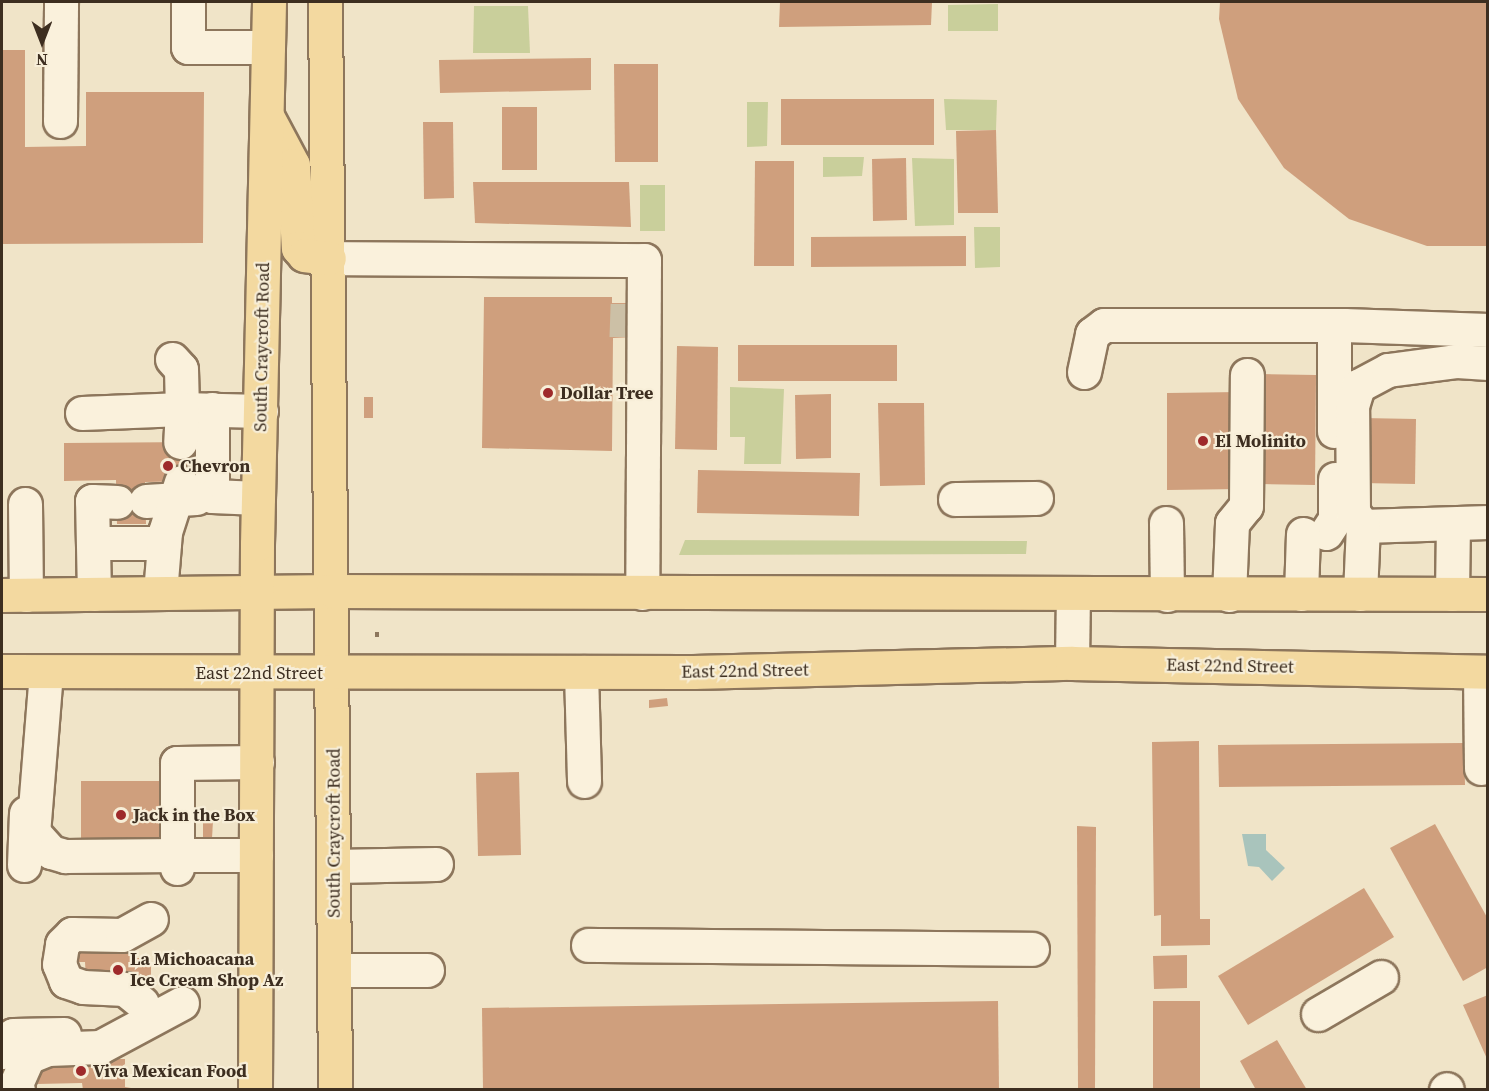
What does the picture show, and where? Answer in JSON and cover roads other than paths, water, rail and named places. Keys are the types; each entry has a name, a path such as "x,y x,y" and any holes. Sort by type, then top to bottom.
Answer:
{"main road":[{"name":"South Craycroft Road","path":"255,1089 258,498 269,2"},
{"name":"South Craycroft Road","path":"326,2 333,591 335,1089"},
{"path":"266,115 293,165 298,248 303,255 329,258"},
{"path":"14,595 333,591 1072,595 1488,594"},
{"name":"East 22nd Street","path":"2,671 580,672 1072,663 1484,672"}],"lane":[{"path":"60,121 61,2"},
{"path":"188,2 188,47 268,47"},
{"path":"329,258 644,261 642,593"},
{"path":"622,261 627,268 627,303"},
{"path":"1084,372 1092,334 1104,325 1334,325 1488,330"},
{"path":"1301,594 1315,534 1335,519 1337,493 1334,325"},
{"path":"626,337 626,413 643,441"},
{"path":"172,359 181,369 197,409 212,495"},
{"path":"1360,594 1363,526 1353,512 1352,406 1358,387 1388,370 1457,361 1488,363"},
{"path":"1229,595 1232,523 1246,506 1247,375"},
{"path":"180,442 197,409"},
{"path":"82,413 197,409 261,411"},
{"path":"160,593 164,543 179,491"},
{"path":"94,594 92,501 131,501 179,491 258,498"},
{"path":"955,499 1036,498"},
{"path":"14,595 25,504"},
{"path":"1363,526 1454,526 1488,522"},
{"path":"1166,523 1167,595"},
{"path":"1452,594 1454,526"},
{"path":"93,543 164,543"},
{"path":"1072,595 1072,663"},
{"path":"46,672 33,832 51,852 65,856 177,861 256,855"},
{"path":"580,672 584,781"},
{"path":"1480,768 1484,672"},
{"path":"177,861 177,763 257,762"},
{"path":"24,866 28,778 38,763"},
{"path":"334,866 436,864"},
{"path":"135,1017 125,988 83,987 66,981 59,964 62,944 72,934 122,935 151,919"},
{"path":"588,945 1032,950"},
{"path":"334,970 426,970"},
{"path":"1318,1014 1381,977"},
{"path":"2,1052 13,1035 135,1017 182,1003"},
{"path":"18,1089 16,1084 28,1057 48,1049 100,1047 135,1017"}],"water":[{"path":"1242,834 1266,834 1266,850 1285,868 1272,881 1259,867 1248,866"}],"tunnel":[{"path":"626,337 627,303"}],"place":[{"name":"Dollar Tree","path":"548,393"},
{"name":"El Molinito","path":"1203,441"},
{"name":"Chevron","path":"168,466"},
{"name":"Jack in the Box","path":"121,815"},
{"name":"La Michoacana Ice Cream Shop Az","path":"118,970"},
{"name":"Viva Mexican Food","path":"81,1071"}]}
